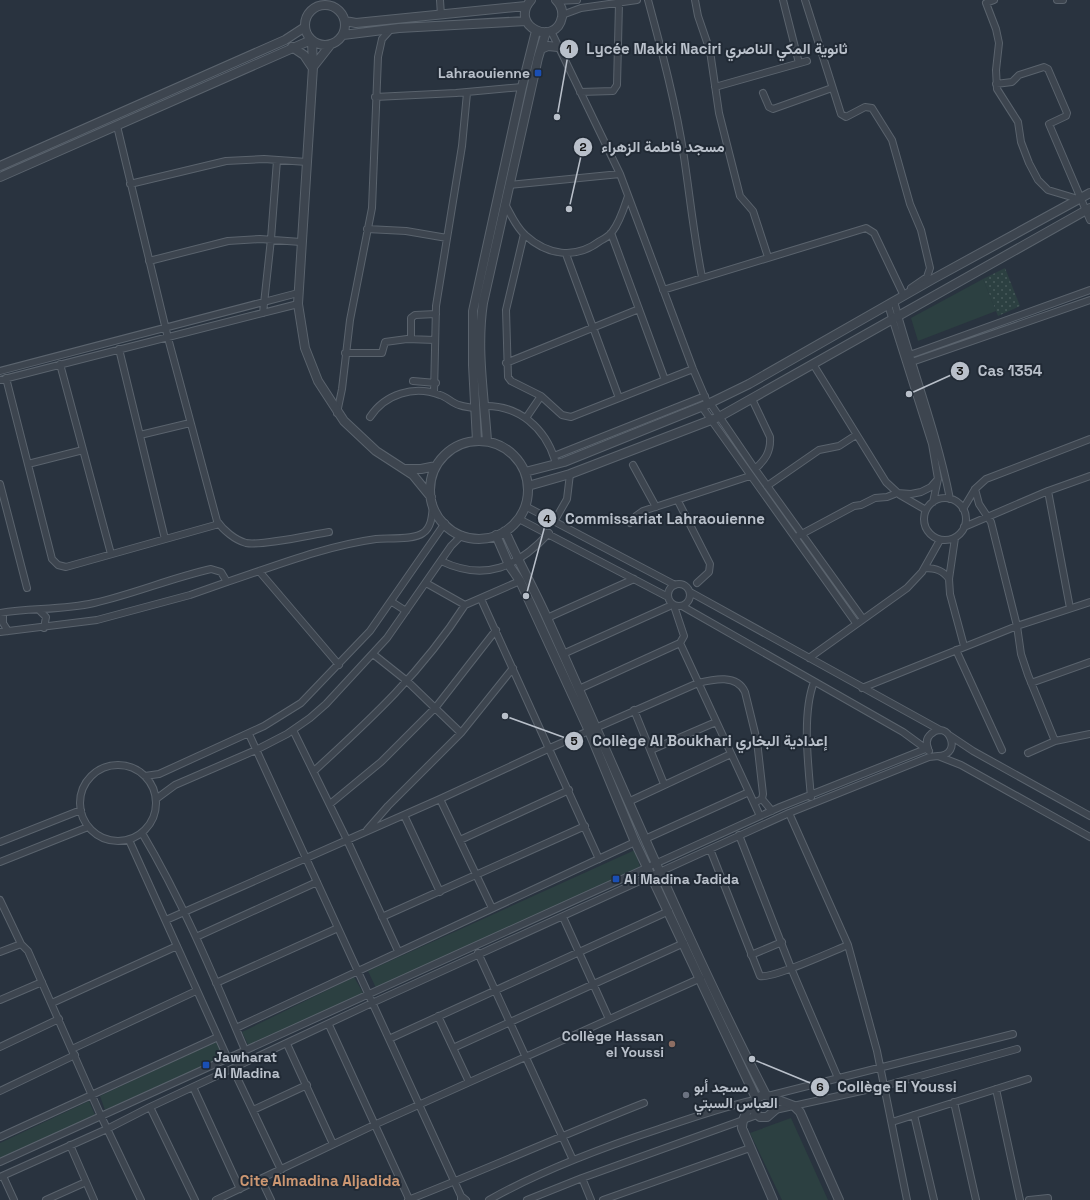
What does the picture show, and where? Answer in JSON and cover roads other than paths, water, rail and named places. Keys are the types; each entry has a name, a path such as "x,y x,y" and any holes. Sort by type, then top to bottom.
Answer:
{"street":[{"path":"440,0 441,15"},
{"path":"556,0 577,0"},
{"path":"487,442 481,360 481,313 541,49 548,32 559,25 562,15 561,7 556,0"},
{"path":"562,15 574,10 638,0"},
{"path":"648,0 663,56 684,156 702,277"},
{"path":"695,0 698,16 710,51 715,87 740,196 753,211 768,257"},
{"path":"783,0 799,63"},
{"path":"555,460 707,405 749,384 891,303 927,277 930,268 921,230 910,204 892,140 872,108 865,107 846,117 841,114 806,0"},
{"path":"994,0 986,3 996,29 999,42 996,84 1001,97 1018,122 1021,142 1038,180 1048,190 1080,198"},
{"path":"1057,0 1063,0"},
{"path":"345,21 356,23 441,15 528,3 526,21"},
{"path":"580,92 613,91 618,85 619,3"},
{"path":"0,177 292,47 312,40 322,45 331,44 339,40 343,35 345,21 338,9 325,5 312,10 308,15 305,27 312,40 312,67 298,293 301,332 308,359 318,381 338,413 366,443 386,458 406,469 420,481 431,497"},
{"path":"343,35 391,29 526,21 536,31 548,32"},
{"path":"0,166 285,40 305,27"},
{"path":"338,413 345,353 372,208 374,181 376,68 380,44 384,36 391,29"},
{"path":"478,441 474,408 473,310 522,87 536,31"},
{"path":"548,32 558,47 620,174 693,369 705,396 711,421 856,623"},
{"path":"312,67 331,44"},
{"path":"541,49 548,46 558,47"},
{"path":"292,47 304,55 312,67"},
{"path":"715,87 807,61"},
{"path":"528,486 570,474 711,421 895,318 1089,214 1080,198 1048,124 1066,116 1067,113 1048,69 1044,67 1019,75 1012,82 996,84"},
{"path":"375,97 467,93 522,87"},
{"path":"763,93 769,107 773,109 832,88"},
{"path":"434,393 436,383 436,314 464,130 467,93"},
{"path":"117,126 165,328 214,513 219,524 234,537 247,543 329,532"},
{"path":"130,184 213,163 239,160 307,162"},
{"path":"263,313 271,239 277,160"},
{"path":"509,185 620,174"},
{"path":"903,294 1090,193"},
{"path":"505,204 524,234 539,245 566,254 582,251 595,245 612,233 618,223 628,196"},
{"path":"663,290 866,228 874,233 903,294"},
{"path":"367,229 406,231 447,238"},
{"path":"612,233 665,380"},
{"path":"524,234 506,310 506,363 508,379 541,396 562,415 567,417 693,369"},
{"path":"149,261 217,243 239,240 271,239 301,242"},
{"path":"566,254 619,398"},
{"path":"906,356 1090,290"},
{"path":"0,371 298,293"},
{"path":"909,363 1090,300"},
{"path":"891,303 906,356 939,446 950,499"},
{"path":"219,524 66,567 56,564 52,559 28,464 3,379 298,304"},
{"path":"506,363 639,309"},
{"path":"411,339 411,318 415,315 436,314"},
{"path":"345,353 382,353 385,342 411,339 435,340"},
{"path":"119,350 165,539"},
{"path":"909,363 932,444 938,479 933,502"},
{"path":"60,364 111,554"},
{"path":"813,364 882,477 897,493 926,510"},
{"path":"413,380 436,383"},
{"path":"370,417 376,408 397,395 409,392 434,393 460,406 474,408"},
{"path":"526,418 541,396"},
{"path":"525,472 705,396"},
{"path":"752,399 770,437 767,455 755,469"},
{"path":"707,405 719,417 863,619"},
{"path":"484,406 504,407 526,418 543,435 555,460"},
{"path":"140,435 190,423"},
{"path":"767,486 819,450 839,446 856,435"},
{"path":"963,510 976,489 986,479 1090,439"},
{"path":"469,442 487,442 497,444 510,452 520,463 525,472 528,486 526,506 519,519 505,531 496,535 476,538 462,535 445,523 433,505 431,497 431,481 436,466 453,449 469,442"},
{"path":"28,464 83,450"},
{"path":"633,465 656,507"},
{"path":"406,469 421,469 436,466"},
{"path":"555,520 567,499 570,474"},
{"path":"630,522 639,513 750,476"},
{"path":"964,527 1048,491 1090,476"},
{"path":"795,538 854,506 861,505 875,498 887,497 897,493 911,494 921,492 931,487 938,479"},
{"path":"0,484 27,588"},
{"path":"976,489 979,504 991,522 1017,626 1021,654 1031,683 1055,741"},
{"path":"1048,491 1070,608"},
{"path":"955,538 940,540 927,532 924,517 926,510 938,499 950,499 958,503 966,518 964,527 955,538 949,579 950,594 964,646"},
{"path":"678,501 710,564 709,572 697,583"},
{"path":"0,632 44,628 97,620 138,610 314,553 358,542 420,535 428,528 433,505"},
{"path":"526,506 555,520 675,585 684,585 690,592 942,731 1090,816"},
{"path":"519,519 549,533 668,597 673,605 684,636 680,643 579,689"},
{"path":"145,776 159,774 249,734 277,719 301,703 370,631 392,602 445,523"},
{"path":"505,531 579,689 592,729 635,842 701,978 755,1100 753,1109 757,1115"},
{"path":"441,561 455,568 473,571 496,569 518,561 534,549 549,533"},
{"path":"156,799 176,785 256,750 293,730 326,704 374,654 441,561 462,535"},
{"path":"496,535 628,802 748,1061 769,1096 775,1103 775,1110"},
{"path":"809,658 907,588 925,568 940,540"},
{"path":"925,568 935,568 945,573 949,579"},
{"path":"8,631 3,622 2,613 61,609 94,603 140,591 211,569 219,570 227,582"},
{"path":"259,571 339,665"},
{"path":"547,618 634,579"},
{"path":"314,771 377,714 407,681 446,633 465,605 520,582"},
{"path":"426,583 465,605"},
{"path":"668,597 671,587 675,585"},
{"path":"682,606 689,601 690,592"},
{"path":"481,599 550,748 599,859"},
{"path":"392,602 406,611"},
{"path":"862,688 1017,626 1090,602"},
{"path":"563,654 673,605 682,606 903,732 928,748 934,755 961,765 1090,837"},
{"path":"39,610 46,617 44,628"},
{"path":"330,804 381,762 436,707 496,630"},
{"path":"680,643 760,816"},
{"path":"956,650 1002,750"},
{"path":"374,654 407,681 462,732"},
{"path":"1031,683 1090,662"},
{"path":"367,831 388,806 462,732 513,668"},
{"path":"166,920 440,800 634,710 698,683 718,679 730,680 743,686 756,741 763,794 762,799 772,811"},
{"path":"811,804 808,712 809,694 814,682"},
{"path":"634,710 664,784"},
{"path":"651,750 716,722"},
{"path":"293,730 330,804 398,951"},
{"path":"928,748 927,740 929,736 936,731 942,731"},
{"path":"249,734 461,1198 466,1200"},
{"path":"1028,753 1055,741 1090,734"},
{"path":"14,1200 2,1176 107,1129 150,1107 329,1025 372,1003 789,813 929,757 946,754 951,748 952,740 949,735"},
{"path":"0,1162 760,816 928,748"},
{"path":"628,802 731,754"},
{"path":"118,765 130,767 145,776 154,790 156,799 154,818 142,833 129,840 118,841 107,839 96,834 88,827 81,810 81,797 85,784 94,774 105,768 118,765"},
{"path":"460,840 569,790"},
{"path":"645,839 749,792"},
{"path":"754,803 762,799"},
{"path":"440,800 492,908"},
{"path":"0,842 81,810"},
{"path":"789,813 848,945 871,1026 908,1200"},
{"path":"404,815 440,892"},
{"path":"382,917 585,826"},
{"path":"0,862 88,827"},
{"path":"142,833 161,865 196,937 246,1050"},
{"path":"739,836 791,968 838,1078"},
{"path":"129,840 166,920 196,991 228,1058"},
{"path":"236,1028 357,970 635,842"},
{"path":"710,849 760,976 766,976 791,968 848,945"},
{"path":"196,937 317,882"},
{"path":"0,900 21,944 28,952 52,1003 101,1116 140,1200"},
{"path":"389,1039 669,911"},
{"path":"562,917 609,1019"},
{"path":"216,983 338,928"},
{"path":"751,955 782,942"},
{"path":"454,1048 684,943"},
{"path":"0,952 21,944"},
{"path":"52,1003 177,946"},
{"path":"475,946 573,1160"},
{"path":"216,1200 374,1125 701,978"},
{"path":"0,1000 42,982"},
{"path":"0,1091 73,1052 196,991"},
{"path":"438,1016 469,1082"},
{"path":"0,1047 59,1019"},
{"path":"329,1025 409,1200 644,1103"},
{"path":"489,1200 505,1191 573,1160 704,1114 838,1078 1013,1034"},
{"path":"0,1137 218,1037"},
{"path":"287,1044 333,1144"},
{"path":"527,1200 582,1178 757,1115 768,1117 775,1110 884,1086 1017,1049"},
{"path":"233,1069 281,1170"},
{"path":"892,1122 1028,1079"},
{"path":"253,1110 307,1085"},
{"path":"193,1087 240,1189"},
{"path":"996,1089 1020,1200"},
{"path":"769,1096 794,1106 800,1112 839,1200"},
{"path":"755,1100 744,1120 742,1128 774,1200"},
{"path":"954,1102 976,1200"},
{"path":"150,1107 195,1200"},
{"path":"914,1115 934,1200"},
{"path":"70,1145 94,1200"},
{"path":"603,1200 750,1148"},
{"path":"582,1178 591,1200"},
{"path":"261,1179 270,1200"},
{"path":"46,1200 86,1182"},
{"path":"1029,1200 1048,1198 1048,1200"}],"place":[{"name":"Lahraouienne","path":"538,73"},
{"name":"Lycée Makki Naciri ثانوية المكي الناصري","path":"557,117"},
{"name":"مسجد فاطمة الزهراء","path":"569,209"},
{"name":"Cas 1354","path":"909,394"},
{"name":"Commissariat Lahraouienne","path":"526,596"},
{"name":"Collège Al Boukhari إعدادية البخاري","path":"505,716"},
{"name":"Al Madina Jadida","path":"616,879"},
{"name":"Collège Hassan el Youssi","path":"672,1044"},
{"name":"Collège El Youssi","path":"752,1059"},
{"name":"Jawharat Al Madina","path":"206,1065"},
{"name":"مسجد أبو العباس السبتي","path":"686,1095"}],"district":[{"name":"Cite Almadina Aljadida","path":"320,1180"}]}
